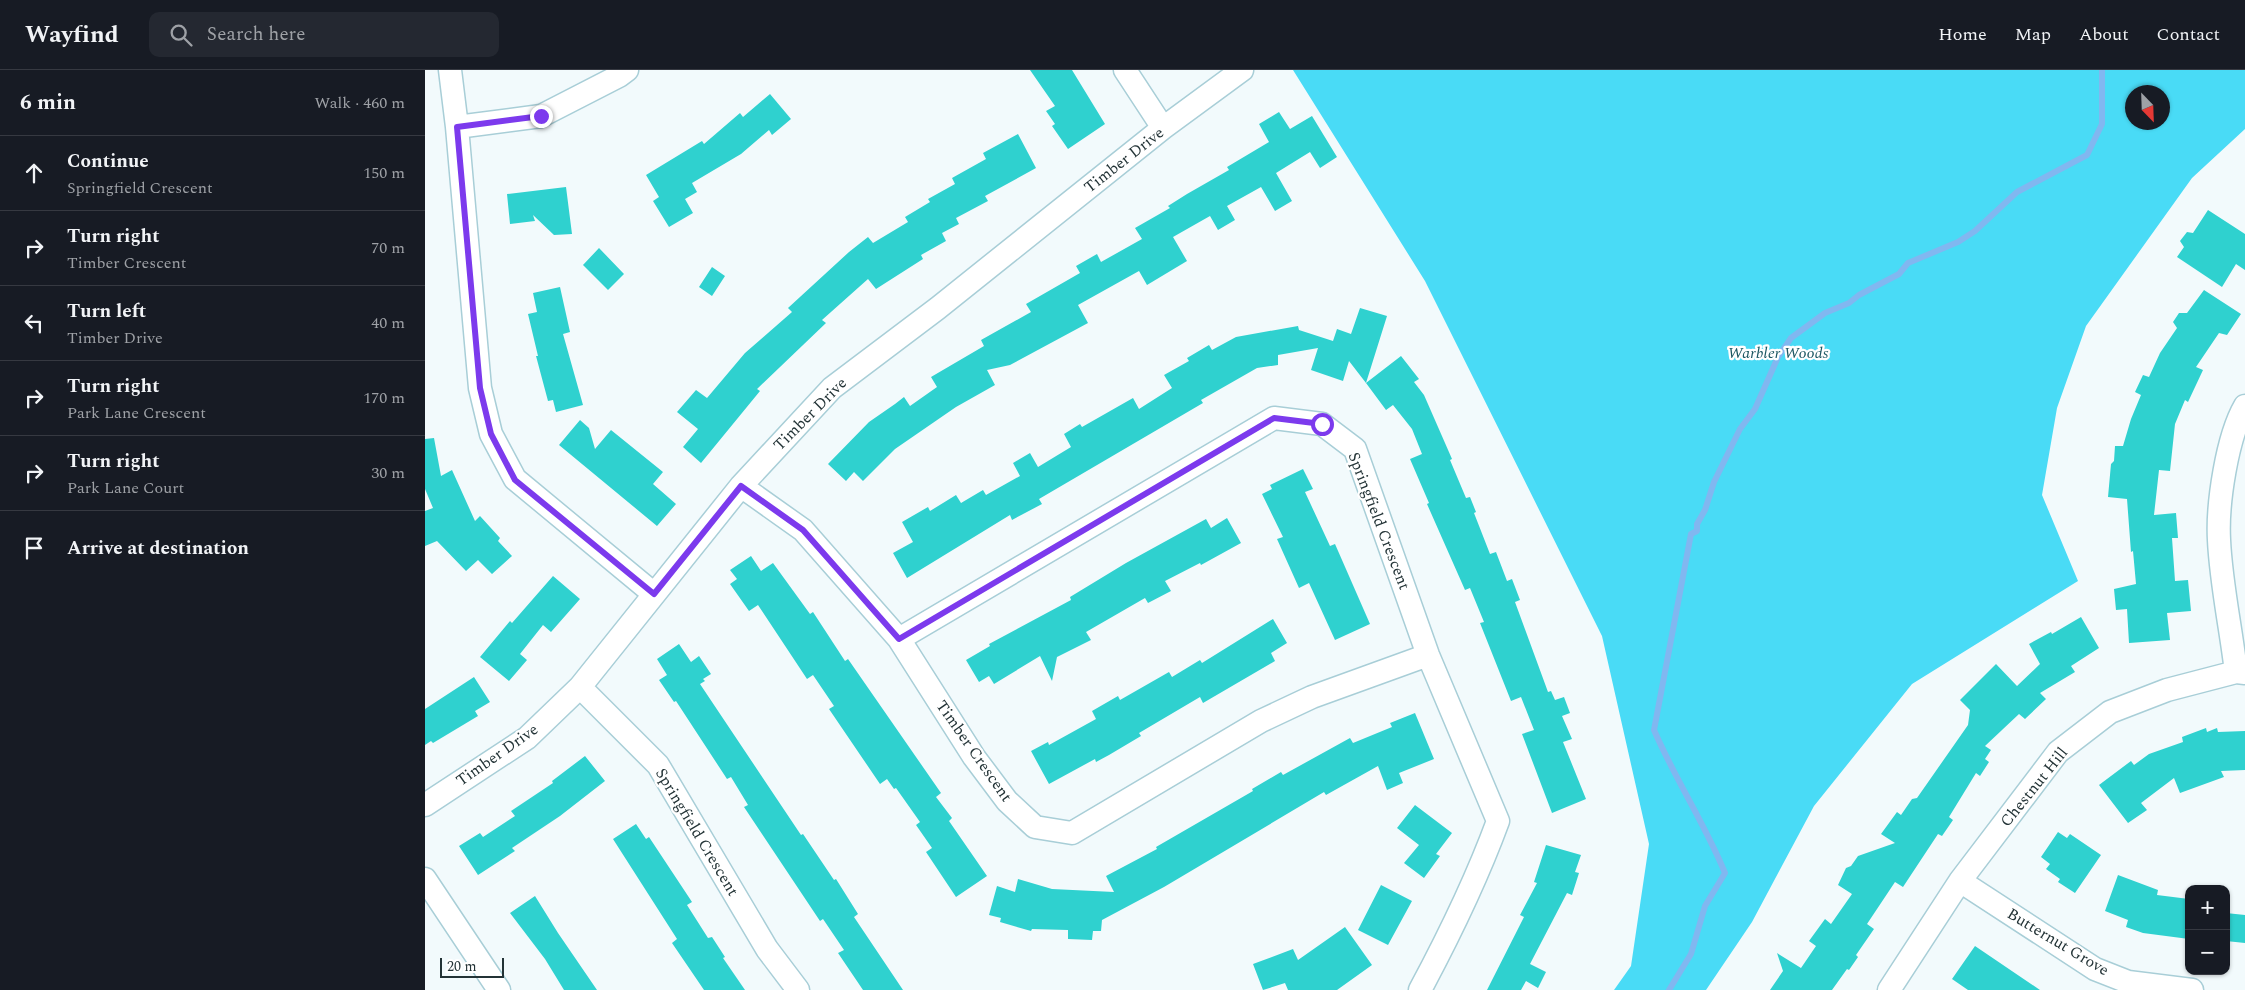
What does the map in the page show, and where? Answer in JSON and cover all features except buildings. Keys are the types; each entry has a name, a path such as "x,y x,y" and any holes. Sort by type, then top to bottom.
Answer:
{"street":[{"path":"450,70 457,127 480,388 491,434 515,480 654,594"},
{"path":"457,127 541,116 619,76 627,70"},
{"path":"1125,70 1163,128"},
{"name":"Timber Drive","path":"425,805 527,738 580,687 741,486 832,388 938,308 1163,128 1242,70"},
{"path":"2241,672 2219,538 2223,481 2229,449 2245,406"},
{"name":"Springfield Crescent","path":"899,639 1274,418 1322,424 1355,449 1429,656 1498,821 1482,865 1455,926 1420,990"},
{"name":"Timber Crescent","path":"741,486 803,530 899,639 974,757 1007,801 1035,827 1072,833 1261,721 1312,696 1429,656"},
{"name":"Chestnut Hill","path":"1889,990 1961,881 2058,752 2110,712 2167,690 2241,672"},
{"name":"Springfield Crescent","path":"580,687 659,765 767,949 798,990"},
{"path":"425,879 499,990"},
{"name":"Butternut Grove","path":"1961,881 2095,969 2128,982 2192,990"}],"green space":[{"name":"Warbler Woods","path":"1293,70 2245,70 2245,129 2192,178 2086,326 2057,408 2042,495 2078,581 1912,684 1814,806 1752,922 1706,990 1614,990 1631,966 1649,844 1602,636 1425,281"}],"waterway":[{"path":"1669,990 1691,954 1705,906 1725,873 1654,730 1691,534 1697,531 1697,524 1705,510 1714,482 1740,429 1755,409 1778,357 1791,338 1825,313 1849,303 1859,295 1899,274 1908,263 1958,242 1975,231 2017,192 2087,155 2102,124 2102,70"}],"route":[{"path":"541,116 457,127 480,388 491,434 515,480 654,594 741,486 803,530 899,639 1274,418 1322,424"}]}
